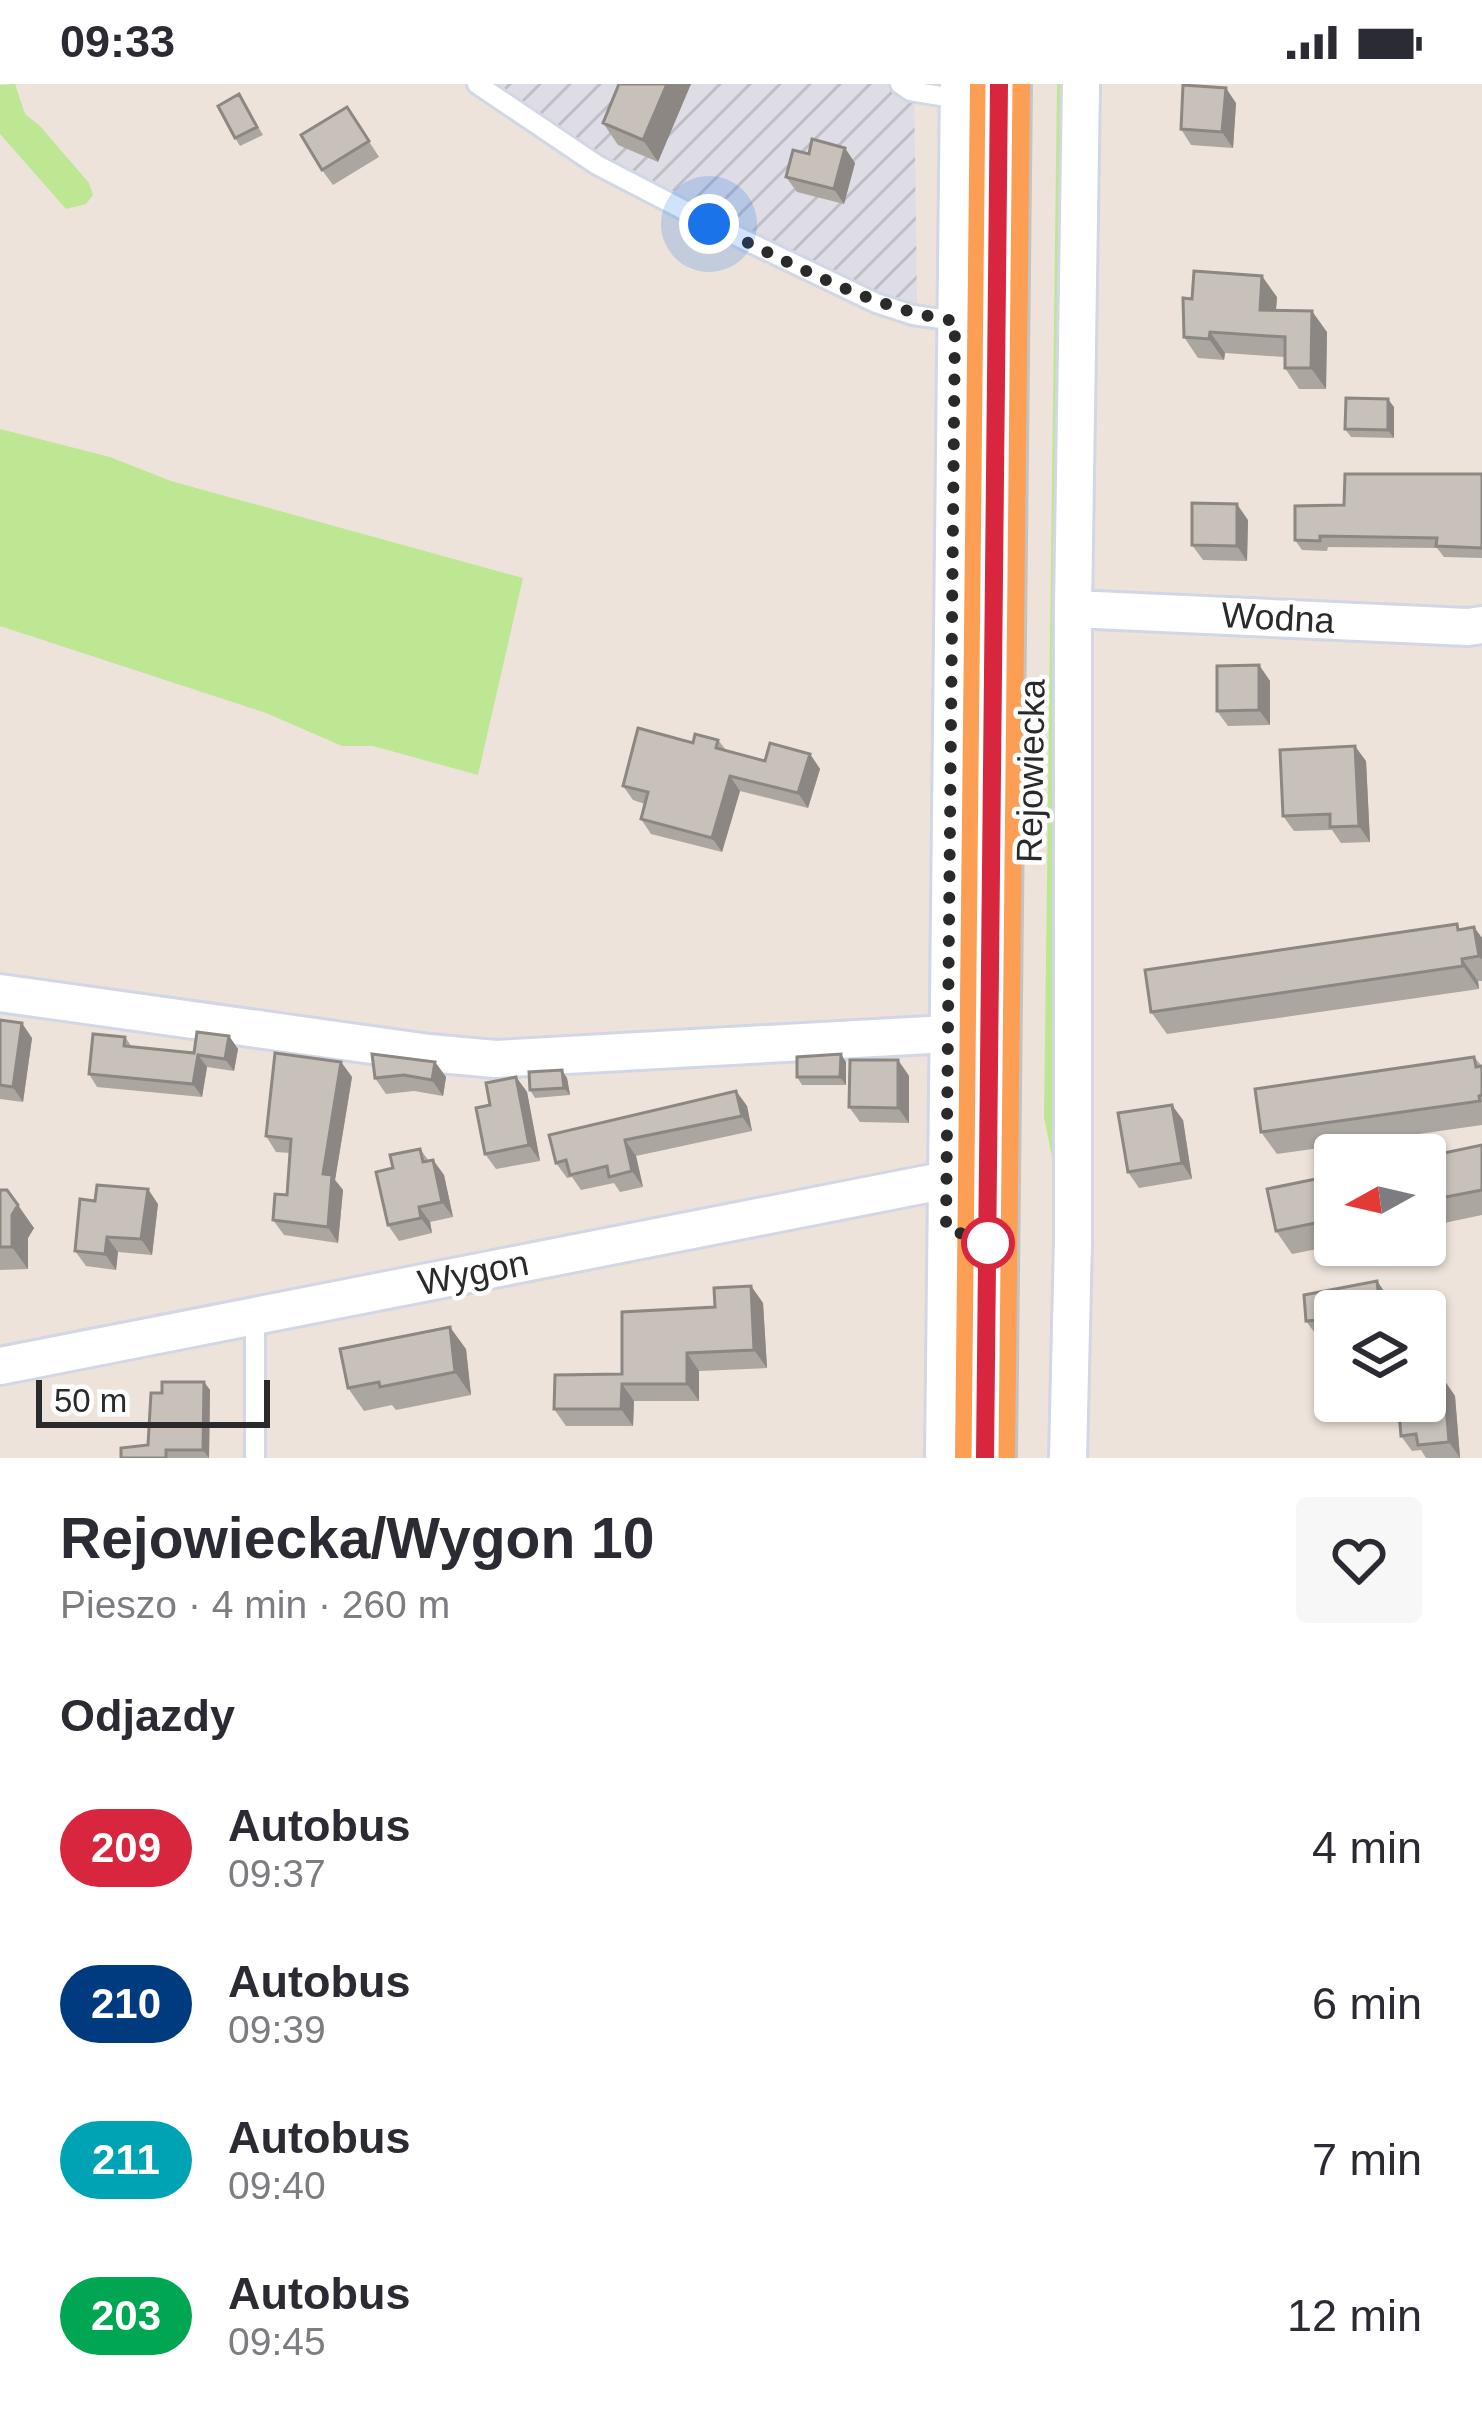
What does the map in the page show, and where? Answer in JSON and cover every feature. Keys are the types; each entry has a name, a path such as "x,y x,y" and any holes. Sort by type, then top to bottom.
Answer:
{"highway":[{"name":"Rejowiecka","path":"1022,1458 1036,84"},
{"name":"Rejowiecka","path":"972,89 985,1458"}],"street":[{"path":"1068,1458 1081,84"},
{"path":"944,1458 955,321 972,89"},
{"name":"Wodna","path":"1073,609 1482,625"},
{"path":"0,994 494,1059 947,1034"},
{"name":"Wygon","path":"0,1366 946,1180"}],"lane":[{"path":"477,84 597,165 709,224 876,303 955,321"},
{"path":"900,84 910,91 972,89"},
{"path":"255,1316 255,1458"}],"shaded area":[{"path":"488,84 914,84 917,304 878,299 601,159"}],"green space":[{"path":"15,84 25,114 89,183 93,195 86,204 66,209 0,134 0,85"},
{"path":"1057,84 1071,84 1056,1177 1044,1117"},
{"path":"0,429 523,578 478,775 373,746 342,746 266,713 0,626"}],"building":[{"path":"619,84 667,84 643,140 603,123"},
{"path":"1183,85 1226,88 1222,132 1181,129"},
{"path":"239,94 257,127 235,138 218,106"},
{"path":"347,107 369,141 322,170 301,135"},
{"path":"812,139 845,148 834,189 786,177 793,150 809,154"},
{"path":"1194,271 1262,276 1260,310 1312,311 1311,368 1285,368 1285,337 1210,332 1209,339 1184,337 1183,298 1192,299"},
{"path":"1346,398 1388,399 1388,430 1345,429"},
{"path":"1345,474 1482,474 1482,548 1436,546 1437,538 1320,536 1320,541 1295,540 1295,506 1344,505"},
{"path":"1192,503 1237,504 1237,546 1192,545"},
{"path":"1259,665 1259,710 1217,711 1217,666"},
{"path":"638,728 693,743 695,734 718,740 716,748 765,761 770,743 810,754 798,793 730,776 712,838 641,819 648,792 623,786"},
{"path":"1355,746 1359,826 1330,827 1330,814 1283,816 1280,750"},
{"path":"1457,924 1458,930 1474,927 1479,956 1462,959 1463,966 1151,1012 1145,970"},
{"path":"0,1020 22,1023 13,1087 0,1085"},
{"path":"197,1032 229,1036 225,1059 198,1055 193,1084 89,1074 93,1034 125,1037 124,1046 194,1053"},
{"path":"275,1053 341,1062 323,1174 332,1175 328,1227 273,1220 275,1194 287,1195 291,1139 266,1136"},
{"path":"372,1054 435,1062 432,1080 404,1075 375,1078"},
{"path":"841,1054 840,1077 797,1077 797,1057"},
{"path":"1474,1057 1476,1067 1482,1066 1480,1101 1261,1132 1255,1089"},
{"path":"850,1060 898,1060 898,1108 849,1107"},
{"path":"562,1070 564,1088 530,1090 529,1072"},
{"path":"516,1077 529,1145 485,1154 476,1108 490,1105 486,1083"},
{"path":"736,1091 742,1116 625,1140 632,1171 609,1177 607,1166 570,1175 566,1160 556,1163 549,1135"},
{"path":"1172,1105 1182,1163 1128,1172 1118,1113"},
{"path":"1482,1145 1482,1190 1446,1197 1446,1153"},
{"path":"420,1149 423,1162 433,1160 442,1202 419,1207 421,1218 388,1225 376,1172 393,1168 390,1155"},
{"path":"1314,1179 1314,1223 1276,1231 1267,1189"},
{"path":"97,1185 148,1189 141,1239 107,1237 105,1254 75,1251 80,1199 95,1201"},
{"path":"0,1190 7,1190 18,1205 12,1215 12,1247 0,1247"},
{"path":"1377,1281 1378,1290 1330,1290"},
{"path":"751,1286 754,1350 687,1353 687,1384 622,1384 621,1409 554,1409 555,1375 622,1374 622,1312 715,1307 714,1288"},
{"path":"1314,1293 1314,1320 1306,1321 1304,1295"},
{"path":"450,1327 455,1372 380,1387 379,1382 348,1388 340,1349"},
{"path":"162,1382 204,1382 203,1450 166,1450 166,1458 121,1458 121,1448 148,1445 151,1393 162,1393"},
{"path":"1446,1405 1449,1442 1418,1445 1416,1434 1401,1436 1400,1422 1446,1422"}],"bus line":[{"name":"209","path":"985,1458 999,84"}],"route":[{"path":"709,224 876,303 955,321 946,1228 988,1243"}]}
